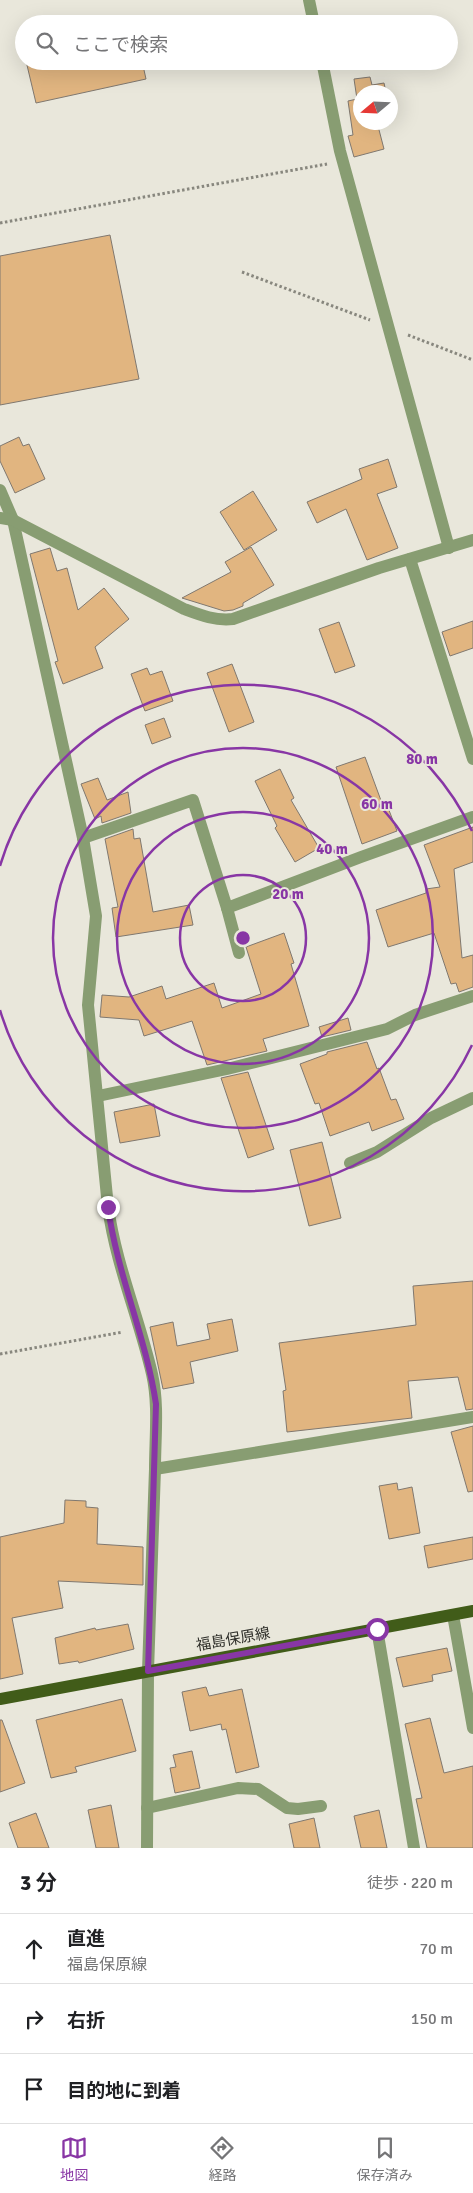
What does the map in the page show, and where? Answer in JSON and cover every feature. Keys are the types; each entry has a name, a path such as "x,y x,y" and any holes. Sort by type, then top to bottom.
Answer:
{"main road":[{"name":"福島保原線","path":"0,1699 473,1611"}],"street":[{"path":"310,0 312,15"},
{"path":"324,70 342,161 390,328 449,548"},
{"path":"0,490 83,838 96,916 88,1005 112,1236 152,1374 156,1404 148,1671 147,1848"},
{"path":"6,519 184,609 216,619 233,618 473,540"},
{"path":"410,560 473,759"},
{"path":"83,838 193,800 239,953"},
{"path":"227,908 473,817"},
{"path":"98,1096 227,1070 388,1029 416,1016 473,996"},
{"path":"350,1163 377,1152 431,1118 473,1098"},
{"path":"154,1469 473,1417"},
{"path":"453,1615 473,1728"},
{"path":"377,1629 414,1848"},
{"path":"147,1808 250,1787 258,1789 286,1808 298,1809 321,1806"}],"path":[{"path":"0,223 342,161"},
{"path":"242,272 473,360"},
{"path":"0,1354 138,1329"}],"building":[{"path":"28,70 144,70 146,79 36,103"},
{"path":"370,77 372,85 355,85 354,79"},
{"path":"353,100 353,130 379,130 384,149 354,157 348,136 353,135 348,101"},
{"path":"110,235 139,379 0,405 0,256"},
{"path":"19,437 23,446 29,444 45,479 15,493 0,461 0,446"},
{"path":"388,459 397,487 377,494 398,548 367,560 346,509 317,523 307,502 362,479 359,469"},
{"path":"253,491 277,530 244,550 220,512"},
{"path":"251,547 274,585 243,603 243,606 233,610 224,611 182,598 231,572 225,562"},
{"path":"50,548 57,571 67,568 78,610 104,588 129,619 95,647 103,668 63,684 55,662 58,661 30,554"},
{"path":"473,621 473,648 450,656 442,632"},
{"path":"339,622 355,666 335,673 319,629"},
{"path":"232,664 254,722 229,732 207,673"},
{"path":"147,668 150,675 162,671 173,701 145,711 131,674"},
{"path":"164,718 171,737 152,744 145,725"},
{"path":"365,757 383,806 387,805 397,831 362,844 336,767"},
{"path":"280,769 294,798 291,800 319,848 295,862 275,828 277,826 255,781"},
{"path":"98,778 107,800 128,792 131,813 102,823 101,816 95,819 81,784"},
{"path":"473,827 473,862 454,869 462,958 473,955 473,987 459,992 456,983 451,984 434,933 388,947 376,910 426,893 426,889 440,887 424,845"},
{"path":"133,829 134,839 140,838 153,912 189,905 193,925 116,937 112,908 118,907 105,839"},
{"path":"284,933 294,963 291,964 309,1026 263,1039 267,1051 207,1065 192,1021 144,1036 139,1020 100,1017 102,995 129,997 162,986 166,999 214,983 222,1008 261,994 246,947"},
{"path":"348,1018 351,1030 322,1037 319,1027"},
{"path":"367,1042 391,1100 396,1099 404,1119 372,1131 369,1122 330,1136 319,1103 315,1104 300,1064 327,1054 327,1052"},
{"path":"248,1072 274,1149 248,1158 221,1078"},
{"path":"154,1104 160,1136 120,1143 114,1112"},
{"path":"322,1142 341,1218 309,1226 290,1150"},
{"path":"473,1281 473,1409 466,1410 458,1377 408,1381 412,1418 287,1432 283,1391 286,1390 279,1343 416,1325 413,1286"},
{"path":"232,1319 238,1351 190,1362 194,1383 163,1389 150,1327 173,1322 177,1346 210,1339 207,1324"},
{"path":"473,1426 473,1491 468,1492 451,1432"},
{"path":"397,1483 398,1490 412,1487 420,1533 389,1539 379,1486"},
{"path":"65,1500 86,1501 86,1507 98,1508 97,1544 143,1547 143,1585 58,1581 63,1608 12,1618 23,1674 0,1679 0,1537 64,1523"},
{"path":"473,1537 473,1559 428,1568 424,1546"},
{"path":"128,1624 134,1649 79,1663 78,1661 59,1664 55,1638 95,1628 96,1630"},
{"path":"447,1648 452,1671 432,1675 433,1681 403,1687 396,1658"},
{"path":"206,1687 209,1696 242,1689 259,1767 236,1773 226,1729 222,1730 221,1724 190,1731 182,1692"},
{"path":"122,1699 136,1751 75,1767 77,1772 51,1778 36,1720"},
{"path":"430,1718 444,1773 473,1766 473,1848 427,1848 416,1799 422,1798 405,1724"},
{"path":"0,1720 2,1720 25,1783 0,1792"},
{"path":"192,1751 200,1788 175,1793 170,1768 176,1767 173,1755"},
{"path":"111,1805 119,1848 96,1848 88,1810"},
{"path":"379,1810 387,1848 361,1848 354,1816"},
{"path":"36,1813 49,1848 18,1848 9,1823"},
{"path":"314,1818 320,1848 294,1848 289,1824"}],"route":[{"path":"108,1207 112,1236 152,1374 156,1404 148,1671 377,1629"}]}
